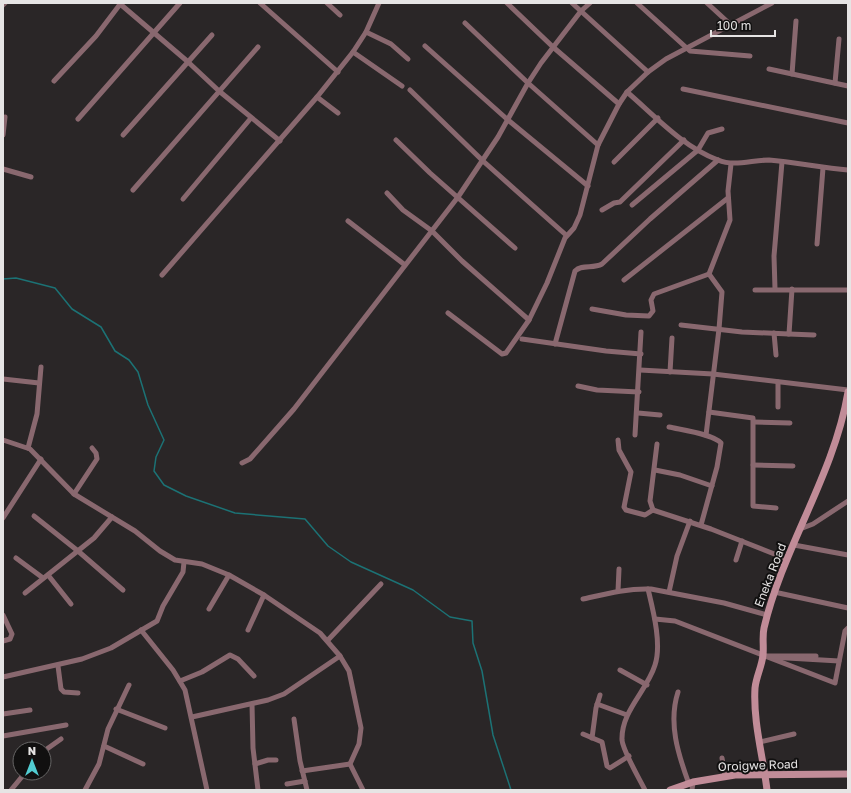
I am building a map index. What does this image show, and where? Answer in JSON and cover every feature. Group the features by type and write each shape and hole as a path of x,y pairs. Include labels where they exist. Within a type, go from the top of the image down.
{"main road":[{"name":"Eneka Road","path":"767,790 766,774 756,711 755,688 763,656 763,631 774,592 840,428 848,391"},
{"name":"Oroigwe Road","path":"670,790 725,776 766,774 848,774"}],"street":[{"path":"78,120 180,3"},
{"path":"260,3 338,72"},
{"path":"327,3 340,15"},
{"path":"162,275 280,141 338,72 366,32 379,3"},
{"path":"507,3 553,48 619,104"},
{"path":"572,3 648,72"},
{"path":"242,463 250,459 294,408 458,198 508,120 528,83 581,11 590,3"},
{"path":"637,3 685,48 693,52 750,56"},
{"path":"707,3 731,25"},
{"path":"54,81 96,36 120,4 187,61 218,91 280,141"},
{"path":"448,313 502,354 506,353 529,320 547,283 566,235 574,228 580,214 598,145 619,104 627,92 648,72 685,48 769,4"},
{"path":"792,74 796,20"},
{"path":"465,23 528,83 598,145"},
{"path":"366,32 391,44 408,59"},
{"path":"123,135 187,61 212,35"},
{"path":"835,83 839,39"},
{"path":"425,46 508,120 588,186"},
{"path":"133,190 258,47"},
{"path":"353,52 402,86"},
{"path":"769,69 848,86"},
{"path":"682,89 848,123"},
{"path":"410,90 483,161 566,235"},
{"path":"627,92 684,140 698,150 718,160 731,164 756,160 848,170"},
{"path":"317,97 338,113"},
{"path":"3,135 5,117"},
{"path":"183,199 251,118"},
{"path":"614,162 658,118"},
{"path":"632,205 698,150 708,133 722,129"},
{"path":"396,140 458,198 515,248"},
{"path":"602,210 620,202 684,140"},
{"path":"555,344 575,271 578,268 596,267 602,264 650,219 718,160"},
{"path":"776,289 774,256 782,162"},
{"path":"592,309 626,315 649,316 653,311 651,300 654,294 708,274 728,229 730,220 728,198 731,164"},
{"path":"817,244 822,168"},
{"path":"3,169 31,177"},
{"path":"387,193 403,210 432,231 462,261 529,320"},
{"path":"624,280 728,198"},
{"path":"348,220 405,265"},
{"path":"706,436 722,292 708,274"},
{"path":"789,334 792,289"},
{"path":"755,290 848,290"},
{"path":"681,325 814,335"},
{"path":"636,436 641,332"},
{"path":"774,333 776,355"},
{"path":"670,372 672,338"},
{"path":"522,339 606,351 641,354"},
{"path":"28,448 36,420 41,367"},
{"path":"640,370 713,374 848,391"},
{"path":"3,379 39,384"},
{"path":"778,382 778,407"},
{"path":"578,386 597,390 639,392"},
{"path":"709,412 751,417 754,422 753,506 776,508"},
{"path":"638,413 660,415"},
{"path":"754,422 790,422"},
{"path":"669,427 706,436 718,440 721,443 712,486 701,525"},
{"path":"3,440 28,448 41,459 74,494 135,531 160,551 184,562 202,564 229,575 264,595 328,640 349,671 361,728 359,744 350,764"},
{"path":"618,440 619,450 631,472 624,507 626,510 645,515 653,510"},
{"path":"658,444 650,505 653,510 701,525 787,559"},
{"path":"74,494 97,459 96,453 92,448"},
{"path":"3,518 41,459"},
{"path":"753,465 793,466"},
{"path":"655,470 680,475 712,486"},
{"path":"800,529 813,524 848,501"},
{"path":"34,516 78,551 123,590"},
{"path":"25,593 94,538 112,517"},
{"path":"669,592 677,556 690,521"},
{"path":"736,560 742,541"},
{"path":"794,545 848,555"},
{"path":"16,558 46,576 71,604"},
{"path":"3,676 58,666 82,659 111,648 157,621 163,606 182,572 184,562"},
{"path":"618,591 619,569"},
{"path":"209,609 229,575"},
{"path":"328,640 381,584"},
{"path":"644,790 622,741 622,732 627,715 647,685 656,663 655,619 648,589"},
{"path":"583,599 618,591 648,589 724,602 767,615"},
{"path":"774,592 848,608"},
{"path":"248,630 264,595"},
{"path":"3,615 12,634 10,639 3,641"},
{"path":"655,619 674,621 835,683 845,631 848,628"},
{"path":"141,630 180,681 185,690 207,790"},
{"path":"180,681 202,672 230,654 238,659 254,676"},
{"path":"796,655 816,656 808,656 763,656 796,655"},
{"path":"192,717 268,700 284,694 340,656"},
{"path":"763,656 839,661"},
{"path":"58,666 61,689 64,692 78,693"},
{"path":"620,670 647,685"},
{"path":"85,790 95,776 108,729 116,709 129,685"},
{"path":"678,692 674,709 675,739 677,751 691,785"},
{"path":"592,738 597,704 600,696"},
{"path":"252,704 258,790"},
{"path":"597,704 627,715"},
{"path":"116,709 165,728"},
{"path":"3,714 30,710"},
{"path":"294,719 302,771 307,790"},
{"path":"3,736 66,725"},
{"path":"583,734 602,742 607,766 610,768 629,756"},
{"path":"760,742 794,734"},
{"path":"52,745 61,739"},
{"path":"104,746 143,764"},
{"path":"722,758 725,776"},
{"path":"255,764 268,760 276,760"},
{"path":"302,771 350,764"},
{"path":"350,764 363,790"},
{"path":"11,790 18,781"},
{"path":"287,784 305,781"}],"waterway":[{"path":"3,279 16,278 55,288 72,309 101,327 115,351 129,360 138,372 148,405 164,440 156,457 154,471 164,485 186,496 235,513 305,519 328,546 351,562 413,590 450,617 472,621 473,643 482,671 493,735 511,790"}]}
